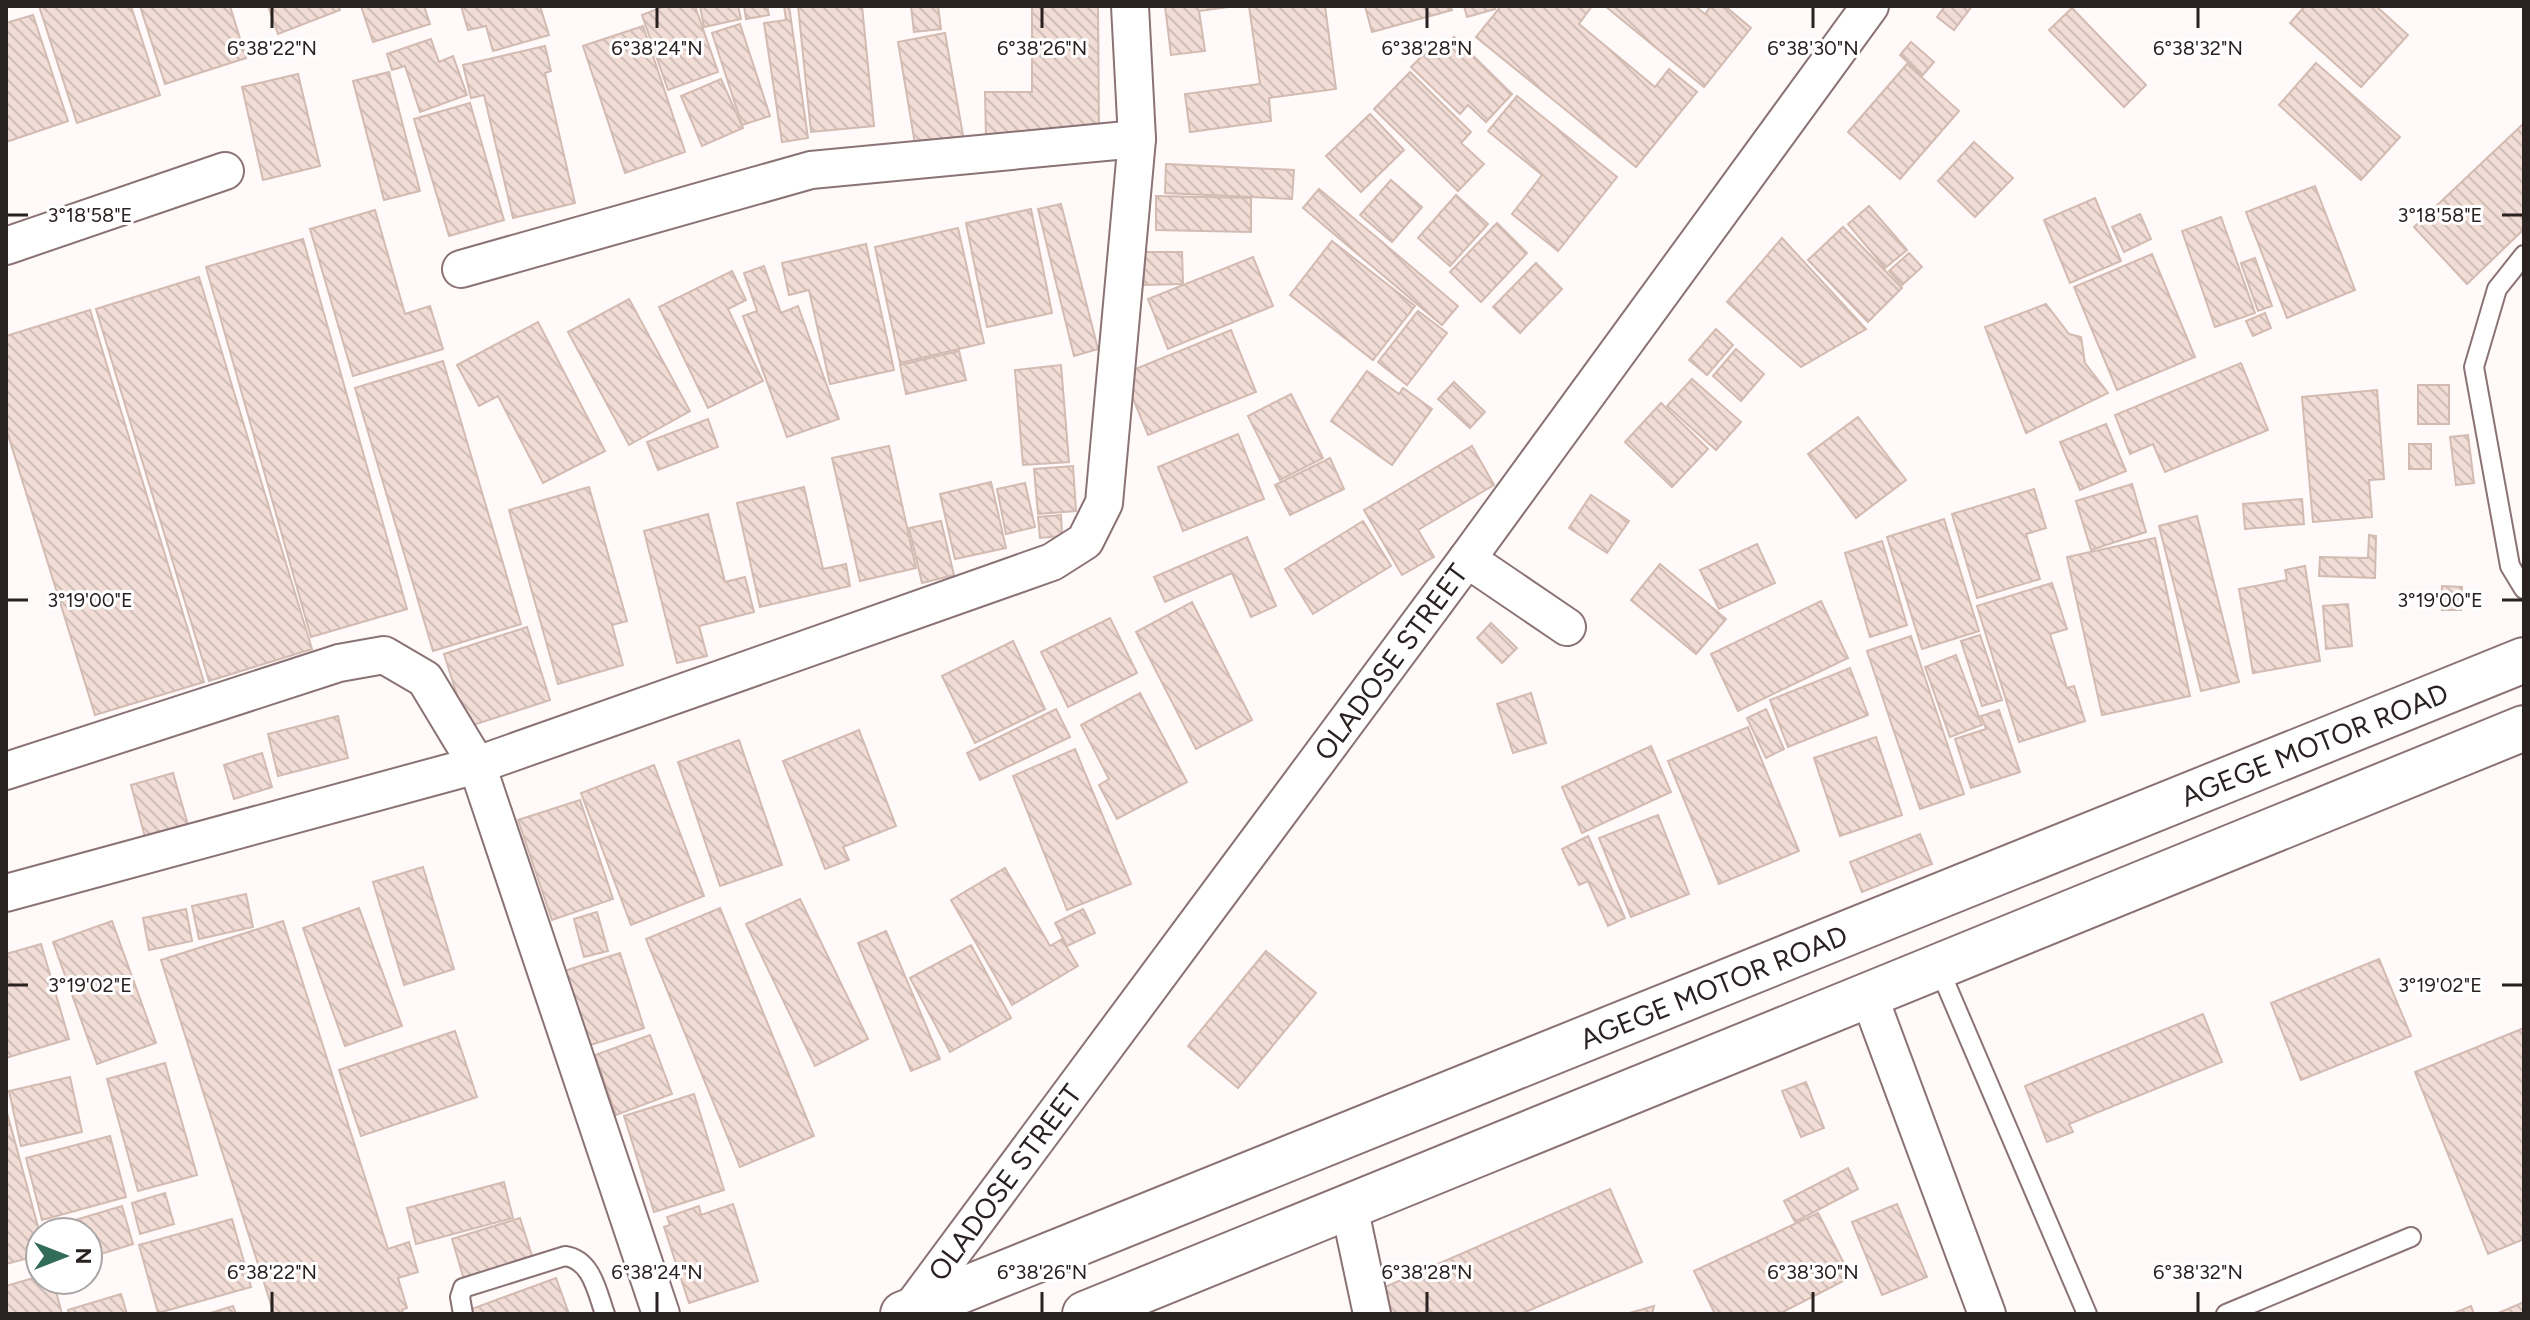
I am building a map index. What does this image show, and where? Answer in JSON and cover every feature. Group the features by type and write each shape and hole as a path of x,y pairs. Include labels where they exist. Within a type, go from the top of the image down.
{"main road":[{"name":"AGEGE MOTOR ROAD","path":"906,1313 2524,660"},
{"path":"1085,1314 2524,728"}],"street":[{"path":"6,893 477,765 1052,562 1085,541 1104,503 1137,139 1130,6"},
{"name":"OLADOSE STREET","path":"906,1313 1467,559 1870,6"},
{"path":"461,269 811,170 1137,139"},
{"path":"6,246 225,171"},
{"path":"1467,559 1567,627"},
{"path":"6,771 339,663 384,655 425,679 477,765 661,1314"},
{"path":"1869,996 1987,1314"},
{"path":"1349,1206 1372,1314"}],"lane":[{"path":"2524,255 2497,289 2474,367 2510,566 2524,589"},
{"path":"1938,966 2087,1314"},
{"path":"2226,1314 2411,1237"},
{"path":"463,1314 460,1297 463,1288 565,1256 574,1257 588,1269 605,1314"}],"building":[{"path":"39,6 131,6 160,95 77,123"},
{"path":"140,6 230,6 246,58 165,84"},
{"path":"268,6 338,6 340,10 278,34"},
{"path":"361,6 424,6 430,24 373,42"},
{"path":"461,6 540,6 549,35 493,51 486,26 468,30"},
{"path":"665,6 695,6 718,72 668,90 642,15"},
{"path":"700,6 738,6 741,19 704,27"},
{"path":"744,6 767,6 769,15 746,19"},
{"path":"784,6 789,6 808,138 782,142 764,23 786,20"},
{"path":"798,6 862,6 874,126 811,132"},
{"path":"911,6 938,6 941,29 914,32"},
{"path":"1032,6 1098,6 1099,139 986,139 985,92 1032,92"},
{"path":"1165,6 1236,6 1199,11 1205,51 1171,55"},
{"path":"1249,6 1325,6 1336,89 1269,98 1271,121 1190,132 1185,94 1260,84"},
{"path":"1365,6 1450,6 1452,10 1372,32"},
{"path":"1464,6 1494,6 1495,9 1467,17"},
{"path":"1501,6 1592,6 1579,24 1655,87 1669,69 1697,92 1636,167 1476,37"},
{"path":"1605,6 1695,6 1705,14 1711,6 1725,6 1751,28 1704,87"},
{"path":"1945,6 1972,6 1954,30 1937,17"},
{"path":"2305,6 2376,6 2408,35 2361,87 2290,23"},
{"path":"2072,8 2146,85 2124,107 2049,30"},
{"path":"33,15 68,121 6,142 6,23"},
{"path":"740,24 770,116 742,125 712,33"},
{"path":"643,26 685,152 625,173 583,46"},
{"path":"945,33 964,141 916,150 898,42"},
{"path":"1454,37 1512,94 1486,122 1468,105 1460,114 1411,67 1432,46 1439,53"},
{"path":"431,39 439,62 453,56 467,95 420,112 405,66 392,70 387,54"},
{"path":"1911,42 1934,62 1922,76 1900,55"},
{"path":"545,46 551,71 545,73 575,203 513,218 484,95 471,98 463,65"},
{"path":"2316,63 2400,137 2361,180 2279,105"},
{"path":"1907,64 1959,111 1900,179 1848,132"},
{"path":"389,72 420,191 384,200 353,81"},
{"path":"1410,72 1471,132 1461,143 1484,164 1458,191 1374,109"},
{"path":"298,74 320,166 263,180 242,87"},
{"path":"721,79 743,128 702,146 681,96"},
{"path":"1517,96 1617,177 1558,251 1512,214 1542,175 1488,131"},
{"path":"470,103 504,220 449,236 414,119"},
{"path":"1370,114 1404,150 1361,192 1326,156"},
{"path":"2524,123 2524,229 2467,284 2414,227"},
{"path":"1974,142 2013,178 1975,217 1938,181"},
{"path":"1166,164 1294,170 1292,199 1165,193"},
{"path":"1391,180 1422,207 1392,242 1360,215"},
{"path":"2315,186 2355,290 2287,318 2246,212"},
{"path":"1319,189 1458,306 1442,325 1303,208"},
{"path":"1456,195 1488,224 1450,266 1418,238"},
{"path":"1156,196 1251,198 1251,232 1156,230"},
{"path":"2095,198 2121,261 2070,283 2044,220"},
{"path":"1061,204 1098,349 1074,356 1038,209"},
{"path":"1869,206 1907,250 1885,268 1848,224"},
{"path":"1031,209 1052,313 987,327 966,223"},
{"path":"375,210 405,314 430,306 443,349 353,376 310,229"},
{"path":"2140,214 2151,239 2124,252 2112,227"},
{"path":"2221,217 2255,313 2215,327 2182,231"},
{"path":"1497,223 1527,253 1481,302 1450,272"},
{"path":"1843,227 1902,288 1868,322 1808,260"},
{"path":"958,228 984,343 900,363 875,247"},
{"path":"1782,238 1866,329 1801,367 1727,302"},
{"path":"303,239 407,609 311,637 206,267"},
{"path":"1332,241 1415,306 1373,360 1290,295"},
{"path":"866,244 894,370 830,384 809,290 789,295 782,263"},
{"path":"1144,252 1182,252 1183,284 1144,285"},
{"path":"1909,253 1922,267 1902,285 1889,271"},
{"path":"2152,254 2195,357 2117,390 2074,287"},
{"path":"1253,257 1273,306 1168,349 1148,299"},
{"path":"2255,258 2272,306 2258,311 2241,263"},
{"path":"1536,263 1562,289 1520,333 1493,307"},
{"path":"764,266 781,313 798,306 839,419 787,437 743,316 757,311 744,273"},
{"path":"732,271 746,300 728,309 763,381 708,408 659,307"},
{"path":"199,277 312,649 209,681 96,309"},
{"path":"629,299 690,411 629,445 568,332"},
{"path":"2046,304 2069,334 2081,337 2085,363 2108,393 2026,433 1985,327"},
{"path":"90,310 204,682 95,715 6,428 6,336"},
{"path":"1418,311 1447,333 1407,385 1378,362"},
{"path":"2265,313 2271,328 2253,336 2246,321"},
{"path":"538,322 605,451 543,483 498,396 479,406 457,365"},
{"path":"1716,329 1733,345 1707,375 1689,360"},
{"path":"1231,330 1256,392 1148,435 1123,374"},
{"path":"1736,349 1764,374 1741,401 1713,376"},
{"path":"959,351 966,380 906,394 900,365"},
{"path":"443,361 521,624 433,651 355,388"},
{"path":"2241,363 2268,430 2165,472 2153,444 2130,454 2115,415"},
{"path":"1061,365 1069,462 1023,465 1015,370"},
{"path":"1367,371 1399,394 1403,388 1432,409 1392,465 1331,421"},
{"path":"1692,379 1741,422 1716,450 1667,406"},
{"path":"1454,382 1485,412 1470,428 1438,399"},
{"path":"2418,385 2449,385 2449,424 2418,424"},
{"path":"2377,390 2384,479 2369,480 2372,517 2313,522 2302,397"},
{"path":"1291,394 1323,458 1280,480 1248,416"},
{"path":"1661,403 1708,449 1672,487 1625,442"},
{"path":"1858,417 1906,480 1856,518 1808,454"},
{"path":"708,419 718,447 658,470 647,442"},
{"path":"2106,424 2126,471 2080,490 2060,442"},
{"path":"1238,434 1264,499 1183,531 1158,467"},
{"path":"2468,435 2474,483 2456,485 2450,437"},
{"path":"2409,444 2431,444 2431,469 2409,469"},
{"path":"889,446 916,568 860,581 832,458"},
{"path":"1472,446 1494,485 1418,530 1434,557 1402,575 1364,510"},
{"path":"1330,458 1344,489 1290,515 1275,485"},
{"path":"1073,466 1076,511 1038,514 1034,469"},
{"path":"991,482 1006,548 955,559 940,494"},
{"path":"1025,483 1035,527 1006,534 997,489"},
{"path":"2132,484 2146,532 2091,550 2076,501"},
{"path":"589,487 627,621 612,625 623,665 558,684 509,510"},
{"path":"804,487 823,569 846,564 850,586 760,607 737,503"},
{"path":"2034,489 2046,528 2026,534 2040,579 1977,598 1952,514"},
{"path":"1591,495 1629,521 1607,553 1569,528"},
{"path":"2302,499 2304,524 2245,529 2243,504"},
{"path":"708,514 725,582 745,577 754,612 699,626 707,656 677,663 644,531"},
{"path":"1061,515 1062,536 1040,538 1038,517"},
{"path":"2197,516 2239,682 2201,691 2159,526"},
{"path":"1944,519 1979,631 1922,649 1887,537"},
{"path":"941,521 954,575 922,583 909,528"},
{"path":"1363,521 1391,566 1313,614 1285,569"},
{"path":"2369,535 2376,536 2375,578 2319,576 2320,557 2368,558"},
{"path":"1247,537 1276,606 1251,617 1232,573 1165,602 1154,577"},
{"path":"2155,538 2190,696 2102,715 2067,557"},
{"path":"1882,541 1907,625 1870,637 1845,553"},
{"path":"1757,544 1775,583 1719,609 1700,570"},
{"path":"1660,564 1726,619 1696,654 1631,600"},
{"path":"2305,566 2320,661 2253,673 2239,589 2287,580 2285,570"},
{"path":"2052,583 2067,629 2050,634 2067,688 2074,686 2085,721 2019,742 1977,606"},
{"path":"2442,586 2462,587 2461,610 2442,610"},
{"path":"1821,601 1848,658 1738,711 1711,654"},
{"path":"1192,602 1252,720 1196,749 1136,632"},
{"path":"2348,604 2352,646 2326,649 2323,606"},
{"path":"1110,618 1137,673 1068,707 1041,652"},
{"path":"1491,623 1517,648 1502,663 1477,638"},
{"path":"527,627 550,700 467,727 444,654"},
{"path":"1980,635 2002,700 1982,706 1961,641"},
{"path":"1911,636 1964,794 1920,809 1867,651"},
{"path":"1013,641 1045,709 975,743 942,676"},
{"path":"1956,655 1982,725 1950,737 1925,667"},
{"path":"1850,668 1868,715 1788,747 1770,700"},
{"path":"1140,693 1187,782 1117,819 1099,785 1109,779 1081,725"},
{"path":"1531,693 1546,743 1513,753 1497,704"},
{"path":"1056,709 1070,737 980,780 967,753"},
{"path":"1766,709 1784,749 1766,758 1747,718"},
{"path":"1999,710 2020,772 1971,788 1955,739 1986,729 1981,716"},
{"path":"338,716 348,758 278,776 268,734"},
{"path":"1748,727 1799,851 1719,884 1668,761"},
{"path":"859,730 896,826 843,847 849,860 825,869 783,761"},
{"path":"1876,737 1902,815 1840,836 1814,758"},
{"path":"739,740 782,865 720,886 678,762"},
{"path":"1651,746 1671,792 1582,833 1562,787"},
{"path":"1075,749 1131,884 1067,910 1013,776"},
{"path":"262,753 272,787 234,799 224,765"},
{"path":"654,765 704,896 631,925 581,793"},
{"path":"173,773 188,825 145,837 131,785"},
{"path":"580,800 613,899 552,920 518,820"},
{"path":"1658,815 1689,894 1631,917 1599,838"},
{"path":"1920,834 1932,864 1862,892 1850,862"},
{"path":"1588,836 1625,918 1608,926 1588,881 1579,885 1562,849"},
{"path":"423,867 454,969 404,985 373,882"},
{"path":"1005,868 1050,946 1062,939 1078,966 1012,1005 951,900"},
{"path":"246,894 253,927 199,939 192,906"},
{"path":"800,899 868,1039 815,1066 746,924"},
{"path":"359,908 402,1026 345,1046 303,928"},
{"path":"720,908 814,1136 740,1167 646,939"},
{"path":"186,909 192,941 149,950 143,918"},
{"path":"1083,909 1095,933 1067,946 1055,923"},
{"path":"597,912 608,951 584,957 574,919"},
{"path":"112,921 156,1043 97,1064 53,942"},
{"path":"283,921 388,1249 409,1242 418,1272 398,1278 407,1308 402,1310 403,1314 274,1314 161,960"},
{"path":"886,931 940,1059 911,1071 858,943"},
{"path":"41,944 69,1039 6,1058 6,954"},
{"path":"971,945 1011,1018 950,1052 910,978"},
{"path":"1266,951 1316,993 1238,1088 1188,1046"},
{"path":"620,953 644,1028 581,1048 558,973"},
{"path":"2379,959 2411,1036 2301,1080 2271,1003"},
{"path":"2203,1014 2222,1062 2069,1124 2073,1132 2047,1142 2025,1086"},
{"path":"2524,1028 2524,1239 2488,1254 2415,1072"},
{"path":"455,1031 477,1097 361,1136 339,1070"},
{"path":"650,1035 672,1094 616,1115 595,1055"},
{"path":"165,1063 197,1175 138,1191 107,1079"},
{"path":"70,1077 82,1132 21,1146 9,1091"},
{"path":"1806,1082 1824,1128 1801,1137 1782,1091"},
{"path":"694,1094 724,1190 654,1212 624,1116"},
{"path":"6,1109 35,1216 24,1216 24,1259 6,1264"},
{"path":"110,1136 126,1197 57,1216 41,1216 26,1158"},
{"path":"1848,1168 1858,1189 1795,1222 1784,1201"},
{"path":"504,1182 513,1218 416,1244 407,1208"},
{"path":"1610,1189 1642,1262 1521,1314 1388,1314 1378,1290"},
{"path":"165,1193 174,1224 140,1234 132,1203"},
{"path":"733,1204 758,1281 689,1303 664,1227 670,1225 667,1217 699,1206 701,1215"},
{"path":"1897,1204 1927,1277 1882,1295 1852,1222"},
{"path":"122,1206 133,1244 104,1253 104,1216 89,1216"},
{"path":"1818,1213 1851,1277 1779,1314 1715,1314 1694,1271"},
{"path":"520,1218 534,1262 465,1283 452,1239"},
{"path":"232,1219 251,1287 158,1313 139,1245"},
{"path":"556,1278 569,1314 467,1314 466,1311"},
{"path":"24,1281 24,1296 57,1296 62,1314 6,1314 6,1286"},
{"path":"121,1294 127,1314 69,1314 68,1310"},
{"path":"2524,1302 2524,1314 2496,1314"},
{"path":"233,1306 236,1314 207,1314"},
{"path":"1654,1306 1652,1314 1626,1314"},
{"path":"2471,1306 2474,1314 2452,1314"}]}
